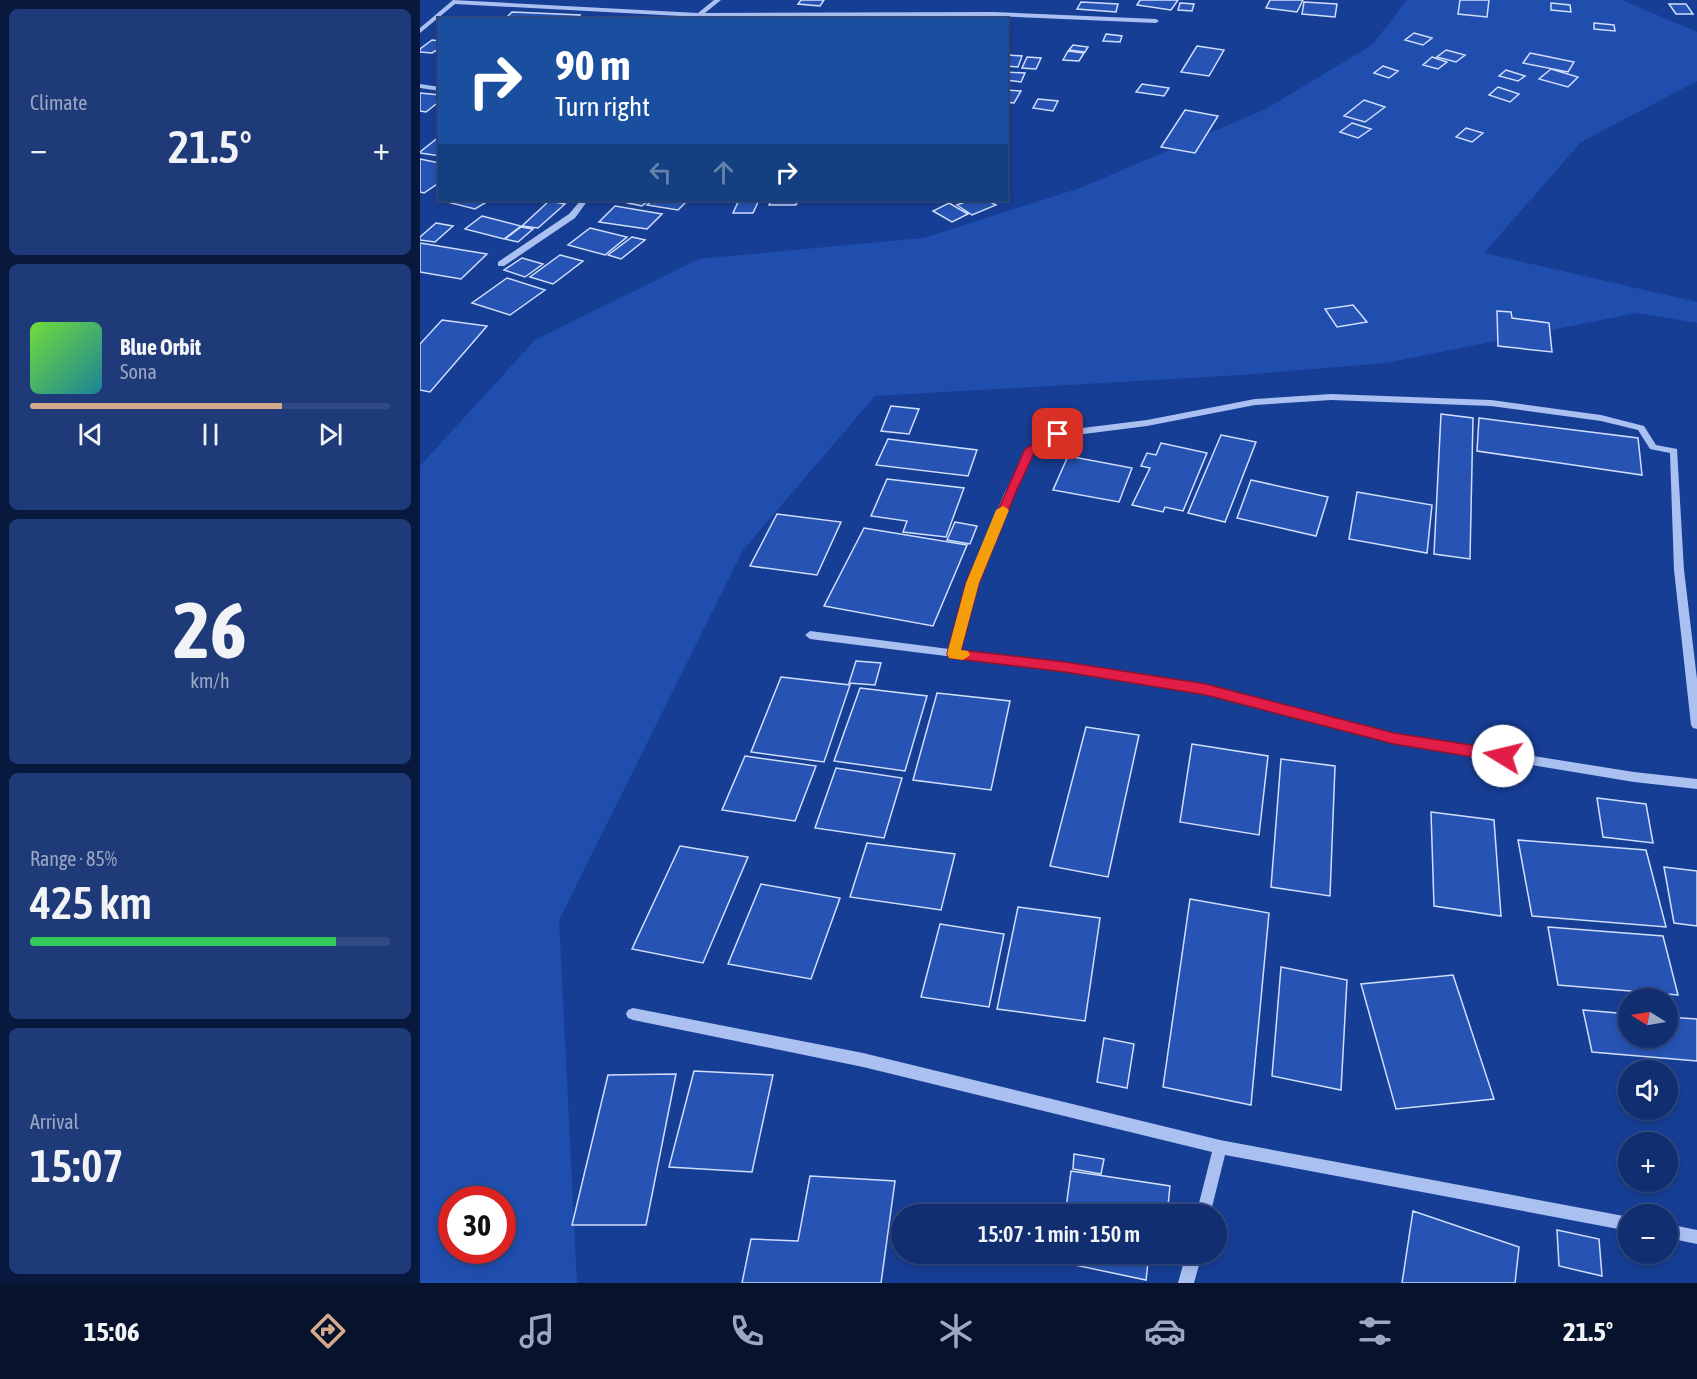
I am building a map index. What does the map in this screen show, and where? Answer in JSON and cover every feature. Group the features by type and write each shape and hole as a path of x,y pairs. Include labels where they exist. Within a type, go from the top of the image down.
{"street":[{"path":"699,15 718,0"},
{"path":"420,31 455,1 699,15 994,15 1156,21"},
{"path":"420,86 438,89"},
{"path":"501,264 572,216 583,201"},
{"path":"953,654 972,583 1009,494 1031,449 1058,434 1147,423 1256,402 1331,397 1491,402 1601,418 1641,428 1653,447 1674,451 1679,570 1697,725"},
{"path":"810,635 1065,667 1206,690 1394,738 1634,777 1697,784"},
{"path":"633,1014 864,1060 1221,1147 1618,1222"},
{"path":"1206,1204 1221,1147"},
{"path":"1678,1233 1697,1237"},
{"path":"1186,1283 1191,1264"}],"shaded area":[{"path":"1407,0 1622,0 1697,32 1697,81 1581,142 1484,253 1697,302 1697,323 1637,313 1386,363 1241,375 875,396 743,550 559,920 577,1283 420,1283 420,466 535,340 699,259 924,238 1080,188 1266,109 1372,45"}],"building":[{"path":"801,0 824,0 820,6 798,4"},
{"path":"1140,0 1178,0 1171,10 1137,5"},
{"path":"1270,0 1303,0 1297,12 1266,8"},
{"path":"1460,0 1489,0 1487,17 1458,14"},
{"path":"1081,2 1118,4 1116,12 1077,9"},
{"path":"1304,2 1337,4 1335,17 1302,14"},
{"path":"1180,3 1194,4 1192,11 1178,10"},
{"path":"1551,3 1570,5 1571,12 1551,10"},
{"path":"1669,4 1686,4 1693,14 1676,14"},
{"path":"512,12 580,15 578,18 507,17"},
{"path":"1594,23 1614,25 1615,31 1594,29"},
{"path":"1414,33 1432,38 1423,45 1405,40"},
{"path":"1106,34 1122,36 1120,42 1103,41"},
{"path":"432,40 438,41 438,49 432,53 420,52 420,49"},
{"path":"1073,45 1088,47 1085,52 1069,50"},
{"path":"1197,46 1224,50 1209,76 1181,72"},
{"path":"1446,50 1465,55 1456,62 1437,57"},
{"path":"1068,51 1084,53 1079,61 1063,60"},
{"path":"1530,53 1574,62 1568,72 1523,63"},
{"path":"1008,55 1022,56 1018,67 1008,66"},
{"path":"1027,57 1041,58 1036,69 1022,68"},
{"path":"1432,57 1447,62 1438,69 1423,65"},
{"path":"1383,66 1398,71 1389,78 1374,73"},
{"path":"1551,69 1578,77 1568,87 1539,79"},
{"path":"1506,70 1525,76 1518,81 1499,76"},
{"path":"1008,72 1025,73 1021,82 1008,80"},
{"path":"1142,84 1169,88 1164,96 1136,92"},
{"path":"1498,87 1519,94 1510,102 1489,95"},
{"path":"1008,90 1021,91 1014,103 1008,102"},
{"path":"420,93 438,95 438,103 426,112 420,111"},
{"path":"1038,99 1058,101 1053,111 1033,108"},
{"path":"1364,100 1385,107 1365,122 1344,116"},
{"path":"1185,110 1218,116 1195,153 1161,147"},
{"path":"1352,123 1371,129 1358,138 1340,132"},
{"path":"1466,128 1483,133 1472,142 1456,137"},
{"path":"438,138 438,156 420,152"},
{"path":"420,159 438,163 438,183 424,193 420,192"},
{"path":"443,201 488,201 475,209"},
{"path":"549,201 565,204 538,228 522,226"},
{"path":"631,201 648,201 642,206 628,203"},
{"path":"651,201 687,201 678,210 647,205"},
{"path":"739,201 759,201 753,213 733,213"},
{"path":"771,201 798,201 796,205 769,205"},
{"path":"967,201 989,201 996,205 972,215 957,205"},
{"path":"949,203 968,214 952,222 933,211"},
{"path":"615,206 662,214 647,229 599,222"},
{"path":"482,216 521,226 504,239 465,229"},
{"path":"436,223 453,226 435,242 420,240 420,237"},
{"path":"521,227 533,229 518,242 505,239"},
{"path":"590,228 627,237 605,255 568,245"},
{"path":"632,237 645,240 621,259 608,255"},
{"path":"420,243 487,254 461,279 420,272"},
{"path":"560,255 583,261 553,284 530,277"},
{"path":"522,258 543,264 525,277 504,270"},
{"path":"507,278 545,290 510,315 472,303"},
{"path":"1353,305 1367,322 1337,327 1325,309"},
{"path":"1497,311 1511,312 1512,318 1549,323 1552,352 1498,346"},
{"path":"442,320 487,326 430,392 420,390 420,344"},
{"path":"891,406 919,409 909,434 881,431"},
{"path":"1441,414 1473,418 1470,559 1434,554"},
{"path":"1479,418 1638,438 1642,475 1477,451"},
{"path":"1221,435 1256,442 1225,522 1188,513"},
{"path":"888,439 977,450 968,476 876,465"},
{"path":"1161,443 1207,453 1183,511 1165,507 1163,512 1132,505 1150,468 1141,466 1147,453 1156,455"},
{"path":"1068,456 1132,468 1119,502 1053,490"},
{"path":"887,479 964,488 946,537 903,532 907,521 871,516"},
{"path":"1251,480 1328,497 1316,536 1237,518"},
{"path":"1357,492 1432,505 1427,553 1349,539"},
{"path":"777,514 841,522 817,575 750,566"},
{"path":"955,522 977,526 970,544 947,540"},
{"path":"864,528 967,545 933,626 824,606"},
{"path":"856,661 881,663 875,685 849,683"},
{"path":"781,677 850,685 824,762 751,752"},
{"path":"860,688 927,696 905,771 834,761"},
{"path":"937,693 1010,701 991,790 913,780"},
{"path":"1086,727 1139,735 1108,877 1050,866"},
{"path":"1192,744 1268,756 1259,835 1180,822"},
{"path":"745,756 816,766 795,821 722,810"},
{"path":"1281,759 1335,766 1330,896 1271,887"},
{"path":"836,768 902,778 884,838 815,828"},
{"path":"1597,798 1646,804 1653,843 1603,837"},
{"path":"1431,812 1494,820 1501,916 1434,906"},
{"path":"1518,840 1646,850 1666,927 1532,916"},
{"path":"867,843 955,854 941,910 850,897"},
{"path":"680,846 748,857 703,963 632,949"},
{"path":"1664,867 1697,871 1697,926 1674,923"},
{"path":"761,884 840,898 811,979 728,964"},
{"path":"1190,899 1269,913 1251,1105 1163,1087"},
{"path":"1018,907 1100,918 1085,1021 997,1009"},
{"path":"940,924 1004,934 989,1007 921,997"},
{"path":"1548,927 1663,936 1676,988 1618,988 1618,990 1558,985"},
{"path":"1281,967 1347,980 1341,1090 1272,1076"},
{"path":"1453,975 1494,1099 1396,1109 1361,984"},
{"path":"1583,1010 1618,1013 1618,1048 1678,1048 1678,1018 1697,1019 1697,1061 1592,1052"},
{"path":"1104,1038 1134,1044 1127,1088 1097,1082"},
{"path":"694,1071 773,1075 752,1172 669,1167"},
{"path":"676,1074 646,1225 572,1225 608,1075"},
{"path":"1074,1154 1104,1159 1101,1174 1073,1169"},
{"path":"1071,1171 1170,1186 1168,1204 1066,1204"},
{"path":"810,1176 895,1181 881,1283 742,1283 751,1239 798,1241"},
{"path":"1413,1211 1519,1247 1515,1283 1402,1283"},
{"path":"1557,1230 1599,1239 1602,1276 1559,1266"},
{"path":"1070,1264 1148,1264 1146,1280"}],"slow traffic":[{"path":"963,655 953,654 972,583 1003,510"}],"route":[{"path":"1058,434 1031,449 1009,494 972,583 953,654 1065,667 1206,690 1394,738 1503,756"}]}
